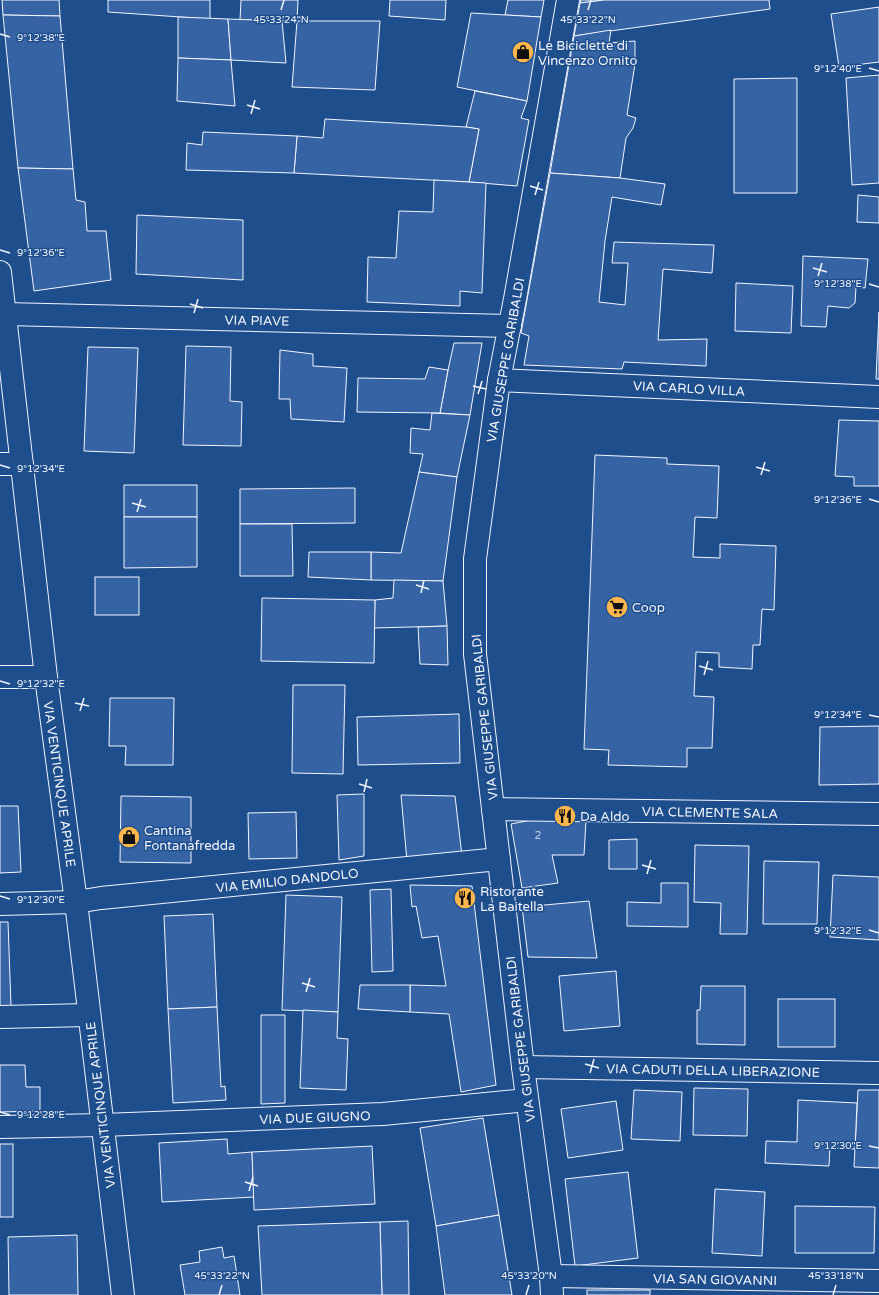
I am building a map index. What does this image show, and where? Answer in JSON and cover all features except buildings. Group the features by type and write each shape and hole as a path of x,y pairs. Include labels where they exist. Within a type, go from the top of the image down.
{"street":[{"name":"VIA GIUSEPPE GARIBALDI","path":"551,1285 523,1067 475,654 475,559 498,380 510,326 568,0"},
{"name":"VIA VENTICINQUE APRILE","path":"0,272 46,677 76,902 123,1295"},
{"name":"VIA PIAVE","path":"5,314 510,326"},
{"name":"VIA CARLO VILLA","path":"498,380 879,397"},
{"path":"0,464 22,464"},
{"path":"0,676 46,677"},
{"name":"VIA CLEMENTE SALA","path":"493,809 879,814"},
{"name":"VIA EMILIO DANDOLO","path":"0,904 76,902 101,898 498,859"},
{"path":"0,1017 90,1015"},
{"name":"VIA CADUTI DELLA LIBERAZIONE","path":"523,1067 879,1073"},
{"name":"VIA DUE GIUGNO","path":"0,1127 102,1125 384,1114 527,1100"},
{"name":"VIA SAN GIOVANNI","path":"551,1285 879,1281"}],"place":[{"name":"Le Biciclette di Vincenzo Ornito","path":"523,52"},
{"name":"Coop","path":"617,607"},
{"name":"Da Aldo","path":"565,816"},
{"name":"Cantina Fontanafredda","path":"129,837"},
{"name":"Ristorante La Baitella","path":"465,898"}]}
